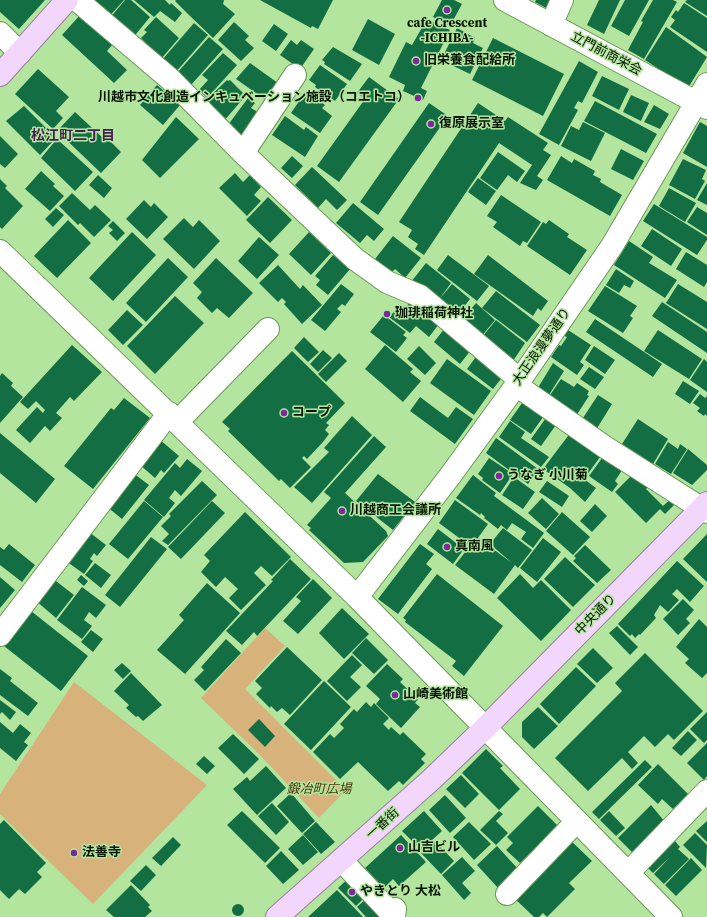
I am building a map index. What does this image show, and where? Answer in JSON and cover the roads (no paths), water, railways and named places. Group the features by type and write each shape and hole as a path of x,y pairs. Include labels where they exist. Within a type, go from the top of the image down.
{"main road":[{"path":"0,75 67,0"},
{"name":"中央通り","path":"485,728 705,507"},
{"name":"一番街","path":"278,917 426,785 485,728"}],"street":[{"path":"77,0 170,79 243,153 355,259 387,282 420,296 518,382 605,447 705,507"},
{"name":"立門前商栄会","path":"505,0 551,25 703,98"},
{"path":"551,25 562,0"},
{"path":"0,33 20,53"},
{"path":"243,153 295,75"},
{"name":"大正浪漫夢通り","path":"357,596 450,476 518,382 612,246 703,98"},
{"path":"0,251 357,596 485,728 629,872 671,917"},
{"path":"0,635 173,418 268,329"},
{"path":"629,872 707,791"},
{"path":"507,894 578,821"},
{"path":"342,861 394,916 395,909"}],"place":[{"name":"cafe Crescent -ICHIBA-","path":"447,10"},
{"name":"旧栄養食配給所","path":"416,61"},
{"name":"川越市文化創造インキュベーション施設（コエトコ）","path":"418,98"},
{"name":"復原展示室","path":"431,124"},
{"name":"珈琲稲荷神社","path":"387,314"},
{"name":"コープ","path":"284,413"},
{"name":"うなぎ 小川菊","path":"499,476"},
{"name":"川越商工会議所","path":"342,511"},
{"name":"真南風","path":"447,547"},
{"name":"山崎美術館","path":"395,695"},
{"name":"山吉ビル","path":"400,848"},
{"name":"法善寺","path":"74,853"},
{"name":"やきとり 大松","path":"352,892"}],"district":[{"name":"松江町二丁目","path":"73,136"}],"park label":[{"name":"鍛冶町広場","path":"319,790"}]}
